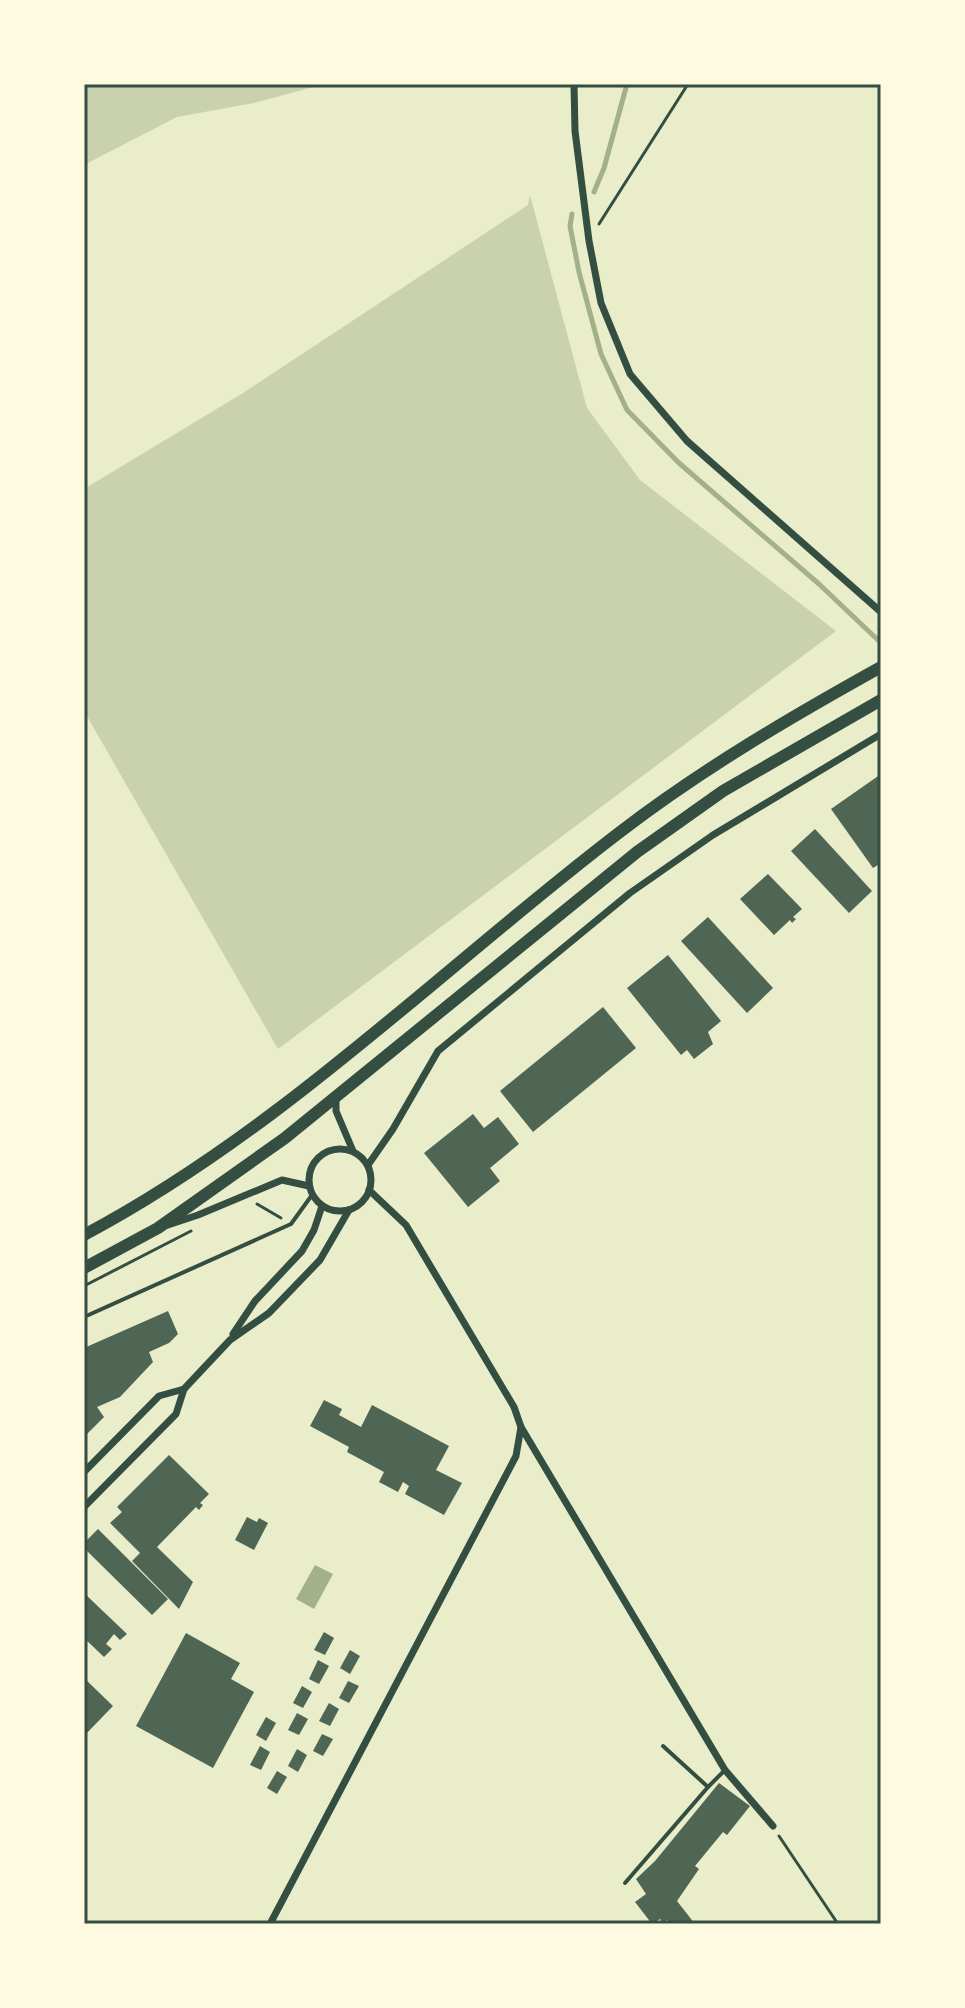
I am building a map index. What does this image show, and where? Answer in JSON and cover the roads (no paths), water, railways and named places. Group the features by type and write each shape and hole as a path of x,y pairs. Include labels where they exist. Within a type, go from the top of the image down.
{"main road":[{"path":"84,1235 145,1202 217,1153 337,1061 621,831 710,768 881,667"},
{"path":"84,1268 158,1228 285,1138 637,852 723,791 881,700"}],"street":[{"path":"574,84 575,131 589,241 601,303 630,374 687,441 881,612"},
{"path":"368,1165 393,1129 438,1051 630,893 713,835 881,734"},
{"path":"230,1340 269,1313 320,1260 349,1210 361,1202 369,1190 371,1177 368,1165 353,1151 336,1111 336,1095"},
{"path":"349,1210 335,1211 322,1206 312,1195 309,1176 318,1157 335,1148 353,1151"},
{"path":"158,1228 282,1180 309,1186"},
{"path":"369,1190 406,1225 514,1407 521,1427 725,1770 773,1826"},
{"path":"84,1507 176,1414 184,1389 230,1340 255,1301 302,1251 314,1230 322,1206"},
{"path":"84,1472 159,1396 184,1389"},
{"path":"270,1924 516,1456 521,1427"}],"lane":[{"path":"84,1317 291,1224 312,1195"},
{"path":"663,1746 708,1787"},
{"path":"625,1883 725,1770"}],"waterway":[{"path":"594,192 604,168 627,84"},
{"path":"572,214 570,226 579,272 601,354 627,410 679,463 819,584 879,641"}]}
